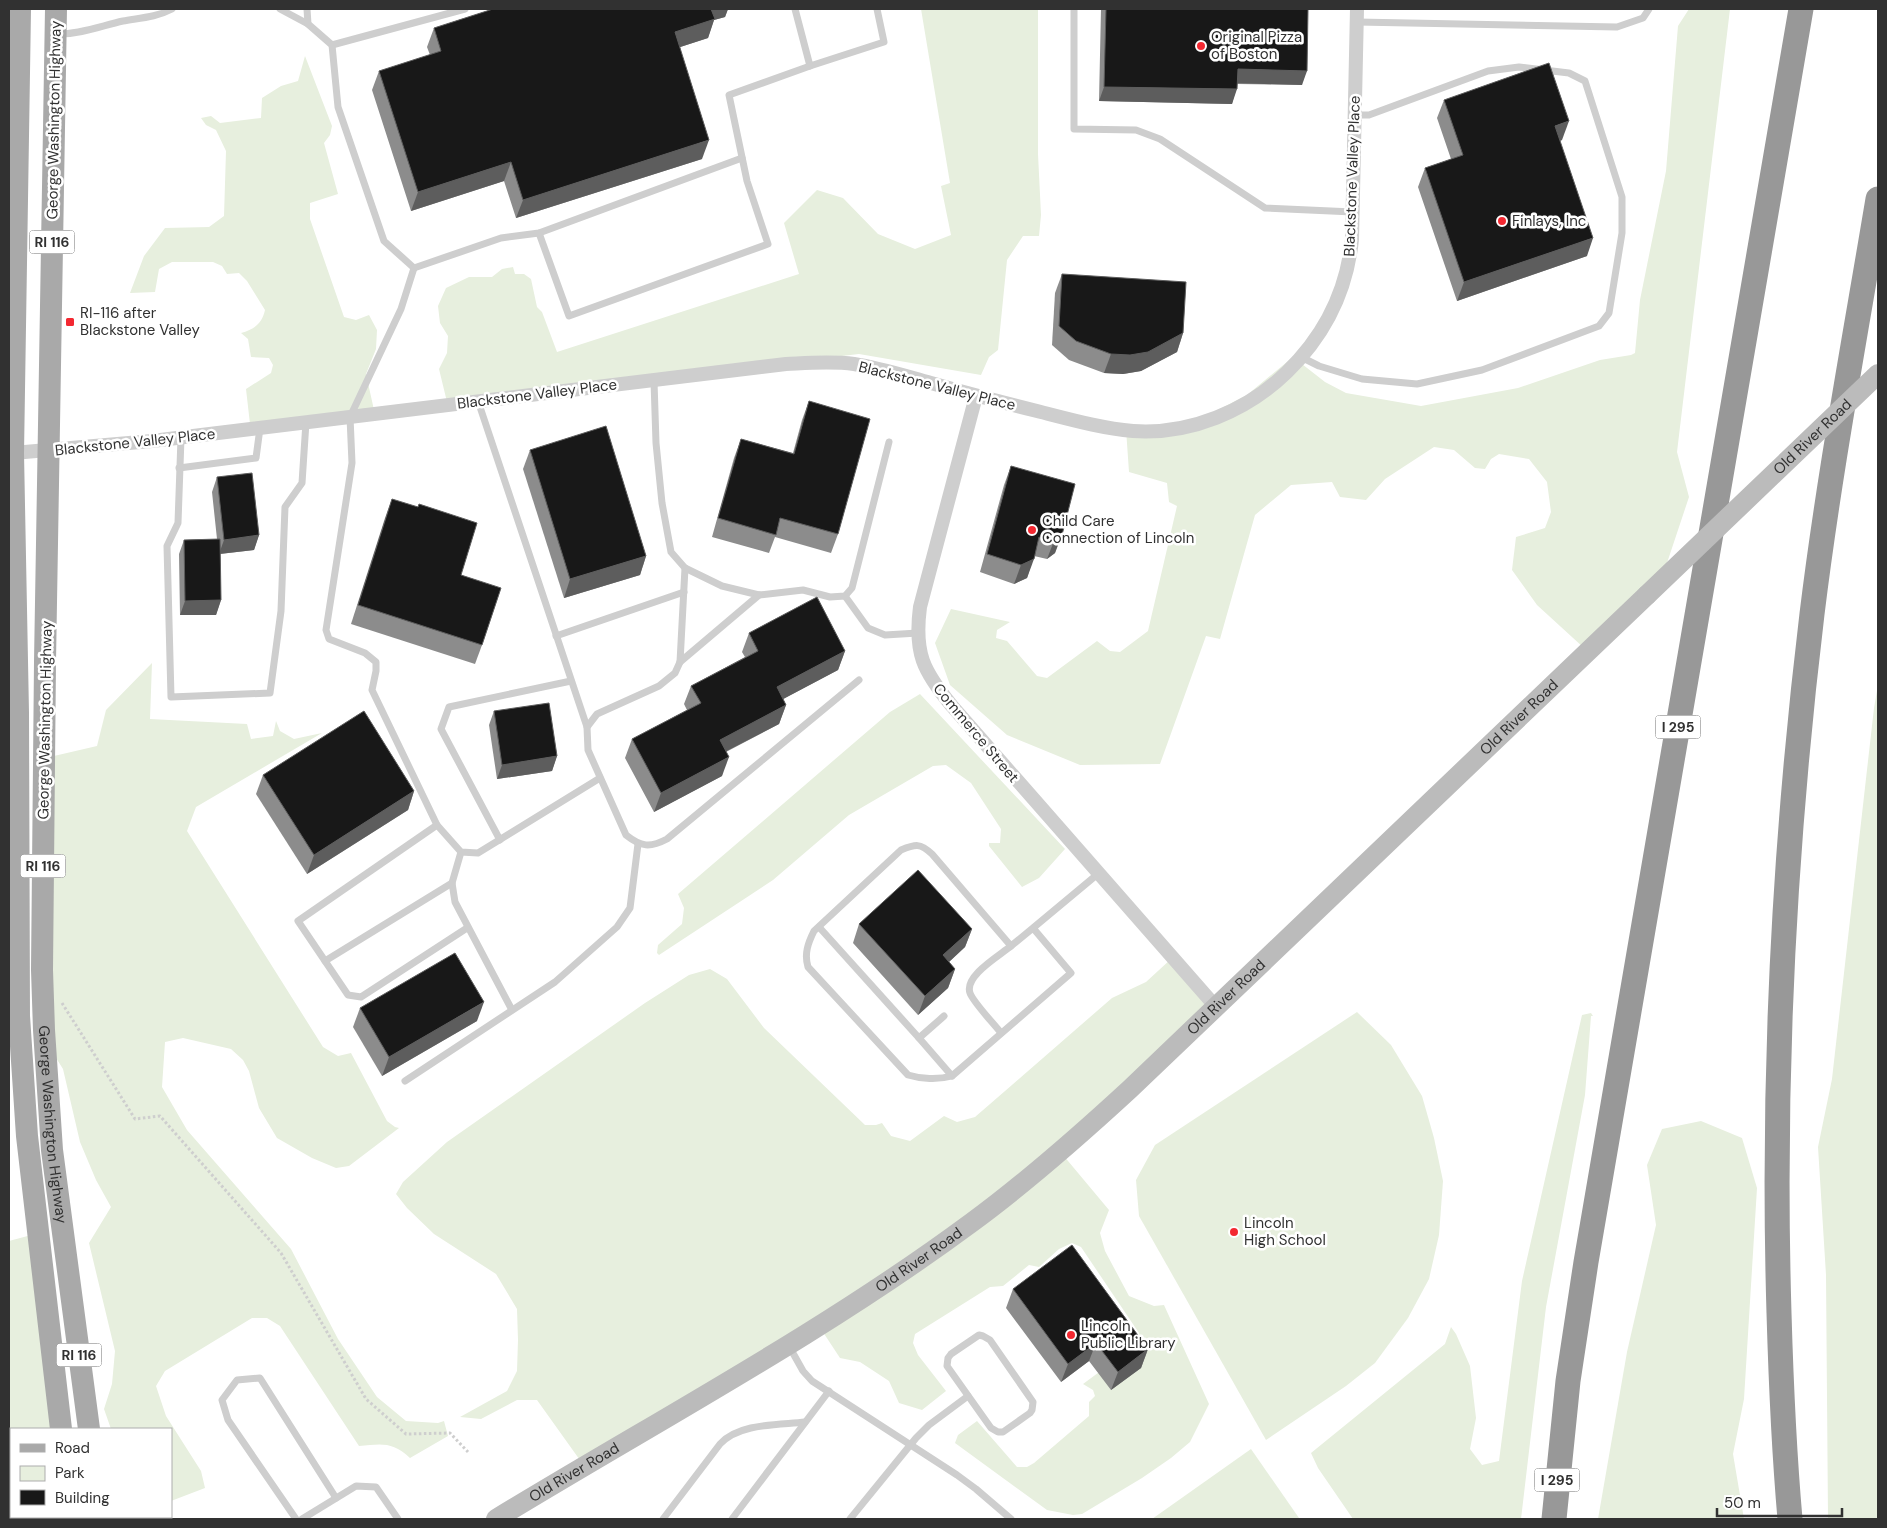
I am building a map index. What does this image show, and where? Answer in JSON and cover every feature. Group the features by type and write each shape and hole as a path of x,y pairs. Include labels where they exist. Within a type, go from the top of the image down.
{"highway":[{"name":"I 295","path":"1554,1519 1561,1441 1575,1332 1604,1151 1801,10"},
{"path":"1790,1519 1782,1385 1777,1213 1777,1093 1784,911 1793,791 1812,610 1878,199"},
{"path":"1546,1519 1561,1441"}],"main road":[{"name":"George Washington Highway","path":"20,9 13,453 18,713 13,903 22,1077 28,1145 61,1428"},
{"name":"George Washington Highway","path":"56,9 42,970 47,1091 52,1150 89,1428"},
{"path":"20,34 56,34"},
{"name":"Old River Road","path":"496,1519 788,1344 921,1258 1027,1180 1106,1112 1878,374"},
{"path":"44,1284 68,1281"}],"street":[{"name":"Blackstone Valley Place","path":"13,453 181,438 786,364 842,363 882,370 976,396 1106,428 1134,431 1165,430 1195,424 1237,408 1266,390 1302,357 1330,317 1341,291 1350,253 1353,212 1357,15"},
{"name":"Commerce Street","path":"976,396 924,590 918,633 922,660 938,689 1216,1006"}],"lane":[{"path":"56,34 82,32 162,14 172,9"},
{"path":"280,9 308,24 332,45 338,107 384,242 414,268"},
{"path":"306,9 308,24"},
{"path":"332,45 465,9"},
{"path":"795,9 810,66"},
{"path":"539,233 569,316 768,244 747,181 729,95 884,42 877,9"},
{"path":"1074,9 1074,129 1136,130 1160,139 1265,208 1353,212"},
{"path":"1357,15 1617,27 1643,18 1649,9"},
{"path":"1302,357 1319,366 1362,378 1417,384 1482,370 1570,338 1599,326 1609,312 1622,233 1622,197 1586,81 1569,73 1519,67 1488,71 1369,115 1355,115"},
{"path":"414,268 501,238 539,233 742,158"},
{"path":"414,268 401,309 350,417 352,463 326,630 329,639 365,653 376,662 372,690 438,825 462,852 478,853 600,778"},
{"path":"654,381 656,443 662,503 671,552 685,568 722,586 759,595 803,590 830,597 845,596 852,588 889,442"},
{"path":"478,401 587,728 588,750 626,835 638,844 656,845 667,839 859,680"},
{"path":"181,438 178,522 167,546 171,698 270,693 281,611 285,507 302,483 306,422"},
{"path":"179,468 256,458 260,428"},
{"path":"587,728 598,714 659,686 675,674 680,662 685,568"},
{"path":"556,636 684,592"},
{"path":"680,662 759,595"},
{"path":"845,596 868,628 885,635 918,633"},
{"path":"500,840 441,729 449,707 571,681"},
{"path":"438,825 298,921 348,995 361,997 468,928"},
{"path":"405,1081 555,982 617,927 630,908 638,844"},
{"path":"1011,946 932,854 923,846 913,845 901,850 819,927 809,941 806,953 808,967 908,1075 916,1078 944,1078 952,1076 1071,973 1033,928"},
{"path":"462,852 452,883 455,902 512,1010"},
{"path":"1001,1033 970,994 970,983 974,976 1098,873"},
{"path":"325,961 452,883"},
{"path":"819,927 952,1076"},
{"path":"919,1038 944,1016"},
{"path":"983,1336 990,1340 1031,1398 1033,1406 1030,1413 1007,1430 998,1432 992,1428 968,1396 948,1370 947,1362 951,1354 975,1337 983,1336"},
{"path":"788,1344 808,1376 818,1385 976,1488 1011,1519"},
{"path":"296,1519 228,1420 222,1400 237,1380 260,1378 336,1498"},
{"path":"732,1519 829,1391"},
{"path":"850,1519 911,1444 929,1425 968,1396"},
{"path":"663,1519 720,1444 730,1435 742,1430 806,1422"},
{"path":"302,1519 356,1486 376,1486 398,1519"}],"path":[{"path":"42,970 135,1119 160,1116 281,1253 366,1399 406,1434 450,1433 468,1452"}],"green space":[{"path":"921,9 1038,9 1038,154 1041,215 1039,236 1023,236 1007,260 998,350 989,357 981,375 859,354 447,402 439,369 447,353 448,336 440,323 438,306 446,288 469,277 492,277 502,269 513,267 515,274 524,274 531,279 537,307 542,312 557,352 799,274 784,223 817,190 843,198 878,234 915,249 951,235 941,186 950,183"},
{"path":"1689,9 1730,9 1677,452 1689,497 1666,566 1584,648 1537,605 1512,570 1516,537 1545,528 1551,512 1547,482 1529,459 1499,454 1491,459 1485,469 1475,468 1454,450 1434,447 1385,479 1366,500 1340,497 1332,482 1291,485 1255,515 1220,639 1206,636 1160,764 1080,765 1007,735 950,685 935,643 951,609 1010,622 997,630 996,638 1007,641 1037,676 1047,678 1097,641 1110,651 1120,652 1148,631 1177,506 1169,502 1167,483 1129,472 1126,429 1198,420 1247,395 1293,357 1325,382 1346,393 1421,406 1518,388 1600,360 1635,353 1640,300 1666,171 1678,26"},
{"path":"305,56 332,126 330,135 324,143 338,194 310,203 310,219 344,317 356,320 369,315 377,330 376,349 366,374 374,410 250,424 246,389 271,373 273,365 269,358 251,357 248,339 241,333 257,325 262,319 265,310 247,281 239,273 227,274 222,266 213,262 172,262 159,269 155,292 130,293 144,256 165,228 209,227 224,216 226,151 216,130 206,125 201,118 211,116 220,123 261,118 262,98 281,86 298,81"},
{"path":"152,663 150,719 247,724 251,739 273,736 276,721 280,731 294,739 322,733 196,807 187,831 323,1047 338,1056 351,1053 387,1121 399,1128 349,1166 336,1168 312,1158 277,1138 259,1108 249,1071 243,1060 231,1049 183,1038 165,1042 162,1087 187,1130 291,1249 338,1339 377,1397 406,1421 438,1423 444,1421 448,1436 410,1458 392,1446 380,1444 359,1446 280,1326 267,1318 252,1318 165,1371 156,1386 166,1416 201,1471 205,1488 172,1501 172,1428 111,1428 104,1409 112,1384 115,1351 89,1243 111,1207 96,1180 80,1142 63,1069 41,1034 41,759 97,746 106,710"},
{"path":"1878,685 1878,1519 1828,1519 1826,1275 1818,1147 1832,1079"},
{"path":"920,694 1065,849 1039,878 1022,887 989,846 989,843 1000,843 1001,829 971,783 946,765 933,766 849,815 773,880 659,955 657,953 658,945 682,924 684,908 678,894 890,712"},
{"path":"1171,959 1213,1001 1058,1149 1109,1210 1100,1233 1105,1251 1129,1296 1154,1306 1164,1305 1209,1404 1190,1442 1142,1478 1082,1514 1073,1515 1047,1510 955,1443 958,1435 977,1421 1017,1467 1027,1467 1089,1416 1089,1402 1095,1396 1093,1390 1083,1384 1137,1344 1139,1333 1081,1247 1072,1243 1059,1249 1039,1267 1029,1265 1003,1286 990,1287 915,1334 913,1343 918,1355 946,1391 922,1410 899,1403 889,1381 860,1362 840,1358 817,1323 582,1463 537,1400 517,1400 481,1419 460,1417 507,1391 517,1371 517,1309 496,1274 434,1234 407,1208 396,1194 403,1182 447,1142 645,1003 689,975 710,969 727,979 764,1028 865,1125 882,1123 891,1136 910,1141 944,1116 957,1122 975,1117 1112,998 1146,982"},
{"path":"1357,1012 1391,1045 1422,1096 1434,1138 1443,1181 1439,1235 1429,1279 1408,1318 1375,1363 1346,1386 1266,1440 1139,1216 1136,1180 1155,1145"},
{"path":"1591,1013 1593,1016 1591,1016 1585,1095 1546,1307 1521,1519 1353,1519 1318,1468 1311,1453 1445,1344 1451,1327 1470,1366 1476,1418 1470,1449 1482,1465 1499,1461 1522,1281 1582,1015"},
{"path":"1701,1121 1742,1138 1757,1188 1744,1399 1733,1454 1744,1519 1598,1519 1627,1352 1656,1225 1647,1165 1662,1129"},
{"path":"35,1234 59,1428 10,1428 10,1518 71,1519 9,1519 9,1241"},
{"path":"1251,1449 1299,1518 1152,1519"}],"building":[{"path":"493,9 711,9 715,19 675,32 709,140 523,200 511,162 418,192 379,71 441,51 434,28"},
{"name":"Original Pizza of Boston","path":"1106,9 1308,9 1307,71 1238,69 1237,89 1104,87"},
{"name":"Finlays, Inc","path":"1549,63 1569,121 1555,126 1593,238 1464,282 1425,168 1463,155 1444,100"},
{"path":"1062,274 1186,282 1183,333 1148,352 1130,355 1111,354 1076,341 1059,326"},
{"path":"809,401 870,419 838,534 780,518 776,535 718,518 741,439 794,454"},
{"path":"606,426 646,556 570,579 530,450"},
{"path":"1011,466 1075,484 1062,535 1054,541 1039,537 1034,559 1021,565 987,554"},
{"path":"252,473 259,535 224,540 217,477"},
{"path":"392,499 418,507 419,504 477,523 461,575 501,588 482,645 358,605"},
{"path":"220,539 221,600 185,601 184,540"},
{"path":"817,597 845,651 777,687 786,705 720,740 729,757 661,793 632,739 701,703 691,686 758,651 749,633"},
{"path":"549,703 557,756 502,765 494,711"},
{"path":"364,711 414,791 314,855 263,775"},
{"path":"918,870 972,929 943,955 955,969 925,996 859,924"},
{"path":"455,953 484,1002 389,1057 360,1008"},
{"name":"Lincoln Public Library","path":"1072,1245 1148,1349 1118,1372 1096,1343 1068,1364 1013,1289"}],"place":[{"name":"Original Pizza of Boston","path":"1201,46"},
{"name":"Finlays, Inc","path":"1502,221"},
{"name":"RI-116 after Blackstone Valley","path":"70,322"},
{"name":"Child Care Connection of Lincoln","path":"1032,530"},
{"name":"Lincoln High School","path":"1234,1232"},
{"name":"Lincoln Public Library","path":"1071,1335"}]}
